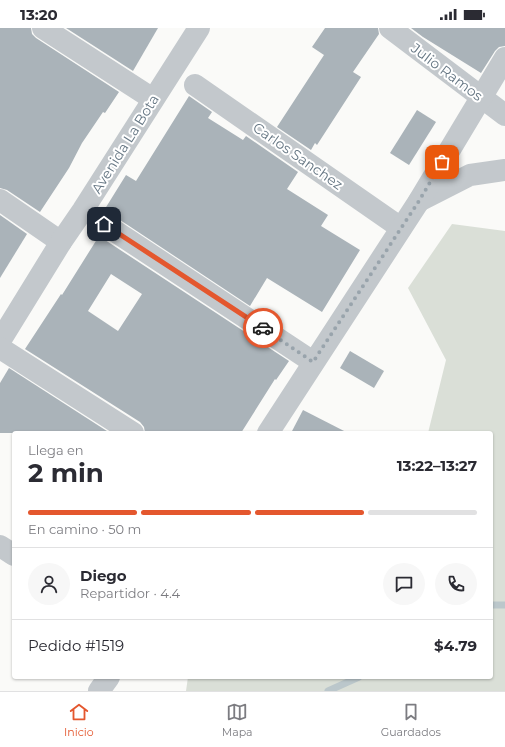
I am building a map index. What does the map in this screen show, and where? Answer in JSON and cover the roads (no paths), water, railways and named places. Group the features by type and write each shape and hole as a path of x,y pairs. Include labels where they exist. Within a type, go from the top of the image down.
{"street":[{"path":"43,28 153,99"},
{"name":"Avenida La Bota","path":"0,341 61,242 199,28"},
{"name":"Julio Ramos","path":"390,28 505,115"},
{"path":"269,431 402,228 505,58"},
{"name":"Carlos Sanchez","path":"194,85 402,228"},
{"path":"419,201 470,175 505,170"},
{"path":"0,200 61,242"},
{"path":"104,224 313,362"},
{"path":"0,348 131,431"},
{"path":"0,546 12,554"},
{"path":"99,691 108,679"}],"waterway":[{"path":"493,605 505,605"},
{"path":"328,691 355,679"}]}
